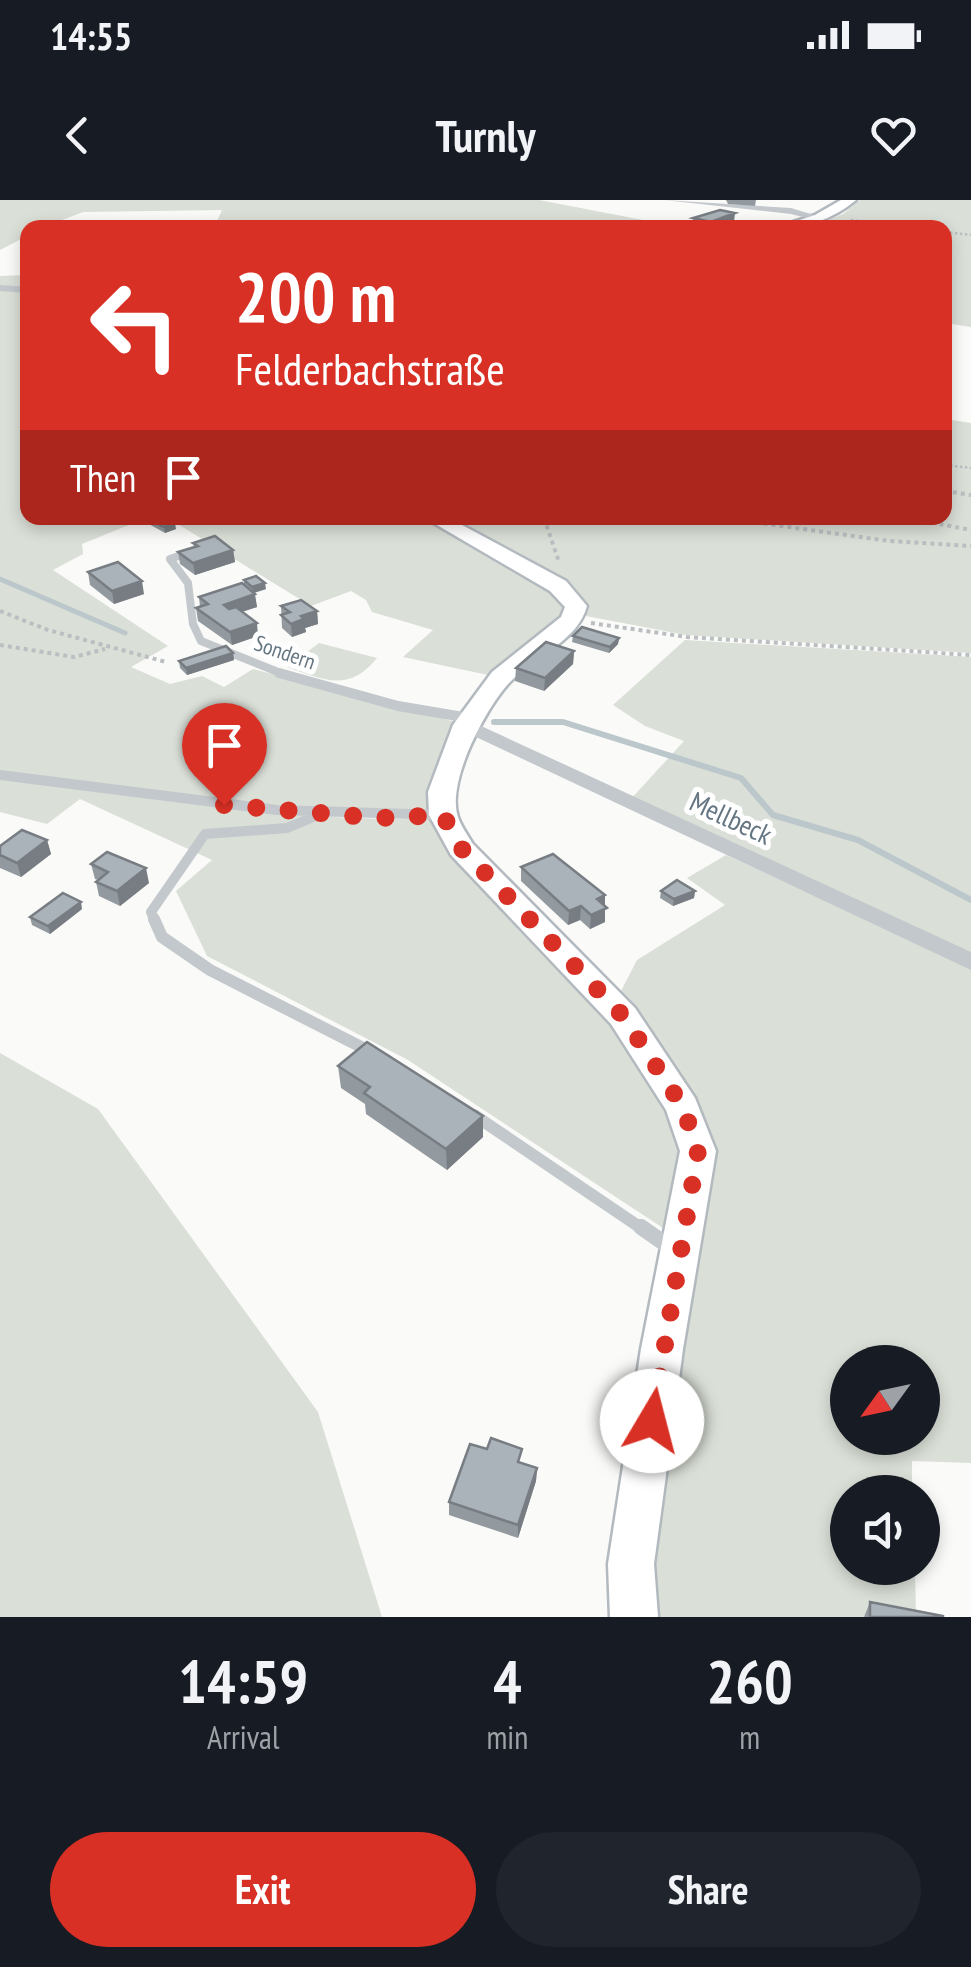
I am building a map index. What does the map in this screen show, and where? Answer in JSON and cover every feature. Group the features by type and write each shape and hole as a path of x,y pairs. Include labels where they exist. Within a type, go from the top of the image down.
{"street":[{"path":"669,200 777,212 805,220"},
{"path":"820,220 850,200"},
{"path":"449,525 566,592 576,606 572,620 501,678 469,719 442,792 443,815 461,848 623,1016 683,1107 698,1151 631,1564 634,1617"},
{"name":"Mellbeck","path":"469,719 971,962"}],"lane":[{"name":"Sondern","path":"193,551 170,558 188,583 193,624 201,641 262,668 333,690 469,719"},
{"path":"0,775 224,805 379,818 443,815"},
{"path":"323,813 287,828 205,834 150,912 162,937 210,970 393,1064"},
{"path":"457,1104 679,1253"}],"path":[{"path":"546,525 548,535"},
{"path":"776,525 971,546"},
{"path":"945,525 971,530"},
{"path":"0,612 108,648 166,662"},
{"path":"572,620 687,638 971,655"},
{"path":"0,645 74,657 108,648"}],"shaded area":[{"path":"0,200 539,200 643,220 218,220 222,210 83,212 62,220 20,220 20,240 0,250"},
{"path":"860,200 971,200 971,327 952,324 952,220 828,220"},
{"path":"20,275 20,525 129,525 82,544 83,554 53,570 168,646 131,667 170,684 202,676 224,687 253,669 460,723 430,813 227,803 0,772 0,276"},
{"path":"952,420 971,423 971,653 686,635 586,616 564,587 456,525 952,525"},
{"path":"179,525 437,525 548,587 569,609 561,622 488,675 403,657 433,630 372,612 366,600 351,591 311,606"},
{"path":"685,640 971,657 971,957 630,800 684,741 645,726 613,705"},
{"path":"319,643 377,658 367,669 346,680 324,679 287,667"},
{"path":"0,779 271,812 435,819 589,991 638,1062 682,1140 666,1230 408,1060 207,956 176,891 212,860 80,799 47,824 0,812"},
{"path":"726,855 971,968 971,1463 912,1461 912,1475 830,1475 830,1585 915,1585 916,1617 645,1617 642,1600 711,1171 619,995 637,960 725,905 687,878"},
{"path":"0,1053 98,1109 318,1412 382,1617 0,1617"}],"building":[{"path":"720,210 735,213 716,220 693,218"},
{"path":"215,536 233,550 193,563 178,552 198,546 193,543"},
{"path":"118,562 142,581 112,591 88,572"},
{"path":"256,576 265,583 252,587 244,580"},
{"path":"242,583 255,594 224,605 229,609 236,607 257,623 230,632 196,608 208,604 199,597"},
{"path":"301,600 317,611 291,624 281,615 290,612 281,606"},
{"path":"582,627 619,638 610,647 573,636"},
{"path":"546,642 574,651 545,678 516,668"},
{"path":"226,646 233,653 186,668 179,661"},
{"path":"22,830 47,840 17,863 0,855 0,846"},
{"path":"107,852 146,868 117,891 96,882 108,872 91,864"},
{"path":"553,854 605,895 597,899 607,908 591,915 581,906 569,911 521,867"},
{"path":"677,880 695,891 674,899 661,891"},
{"path":"63,893 81,902 48,926 30,917"},
{"path":"367,1042 483,1116 446,1149 364,1093 370,1087 338,1066"},
{"path":"491,1438 522,1449 518,1462 537,1468 518,1525 449,1502 470,1444 487,1449"},
{"path":"870,1602 943,1616 943,1617 870,1617"}],"waterway":[{"path":"0,579 125,633"},
{"path":"494,722 563,722 741,778 773,815 858,840 971,900"}],"route":[{"path":"224,805 379,818 443,815 461,848 623,1016 683,1107 698,1151 652,1421"}]}
